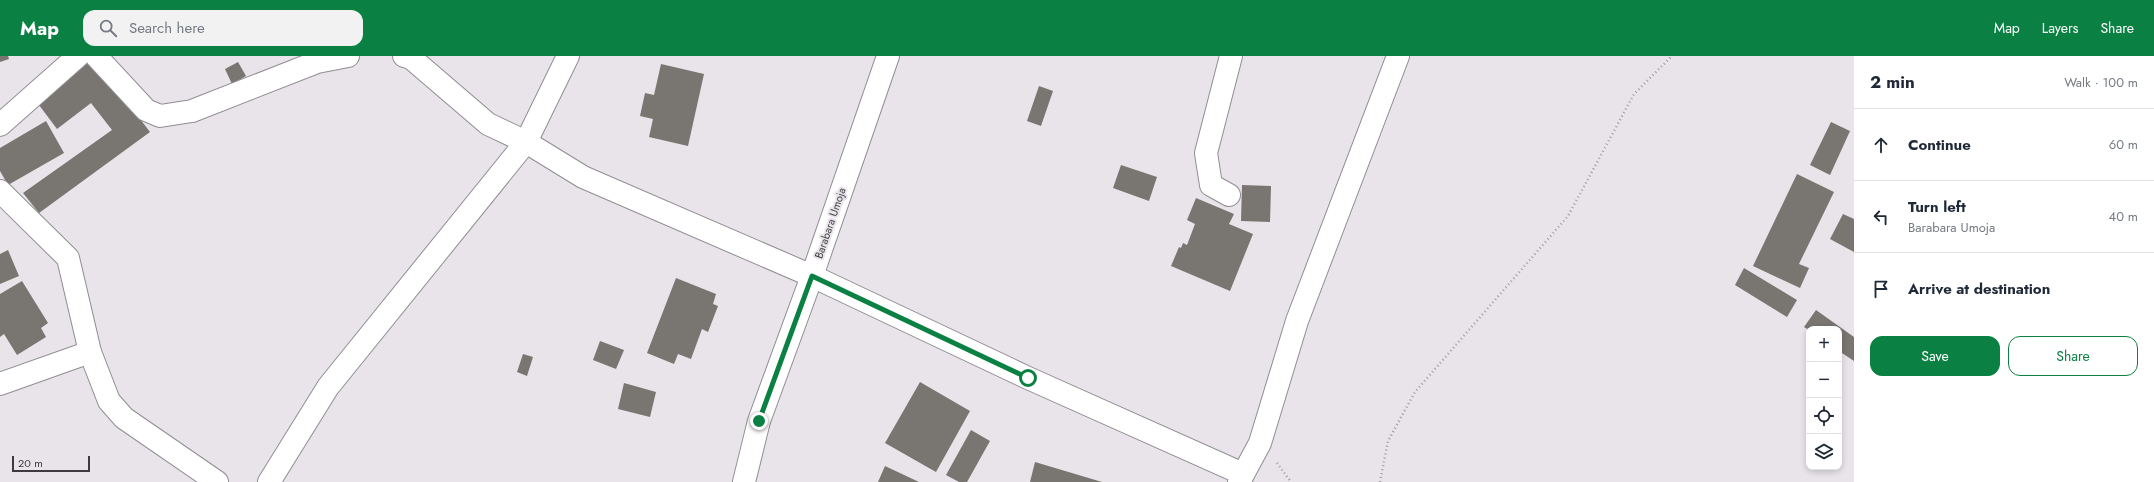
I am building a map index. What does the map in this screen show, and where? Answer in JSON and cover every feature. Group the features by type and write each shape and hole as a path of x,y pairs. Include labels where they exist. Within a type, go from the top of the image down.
{"street":[{"path":"0,125 78,56"},
{"path":"96,56 146,110 160,116 192,111 317,62 348,56"},
{"path":"404,56 411,58 488,124 526,142 583,177 812,276 1241,478 1260,443 1297,321 1398,56"},
{"path":"276,480 328,387 526,142 568,56"},
{"name":"Barabara Umoja","path":"744,482 759,421 812,276 888,56"},
{"path":"1229,195 1211,185 1206,153 1231,56"},
{"path":"0,191 68,258 90,352 110,401 124,418 217,482"},
{"path":"0,384 90,352"}],"path":[{"path":"1380,482 1388,441 1415,392 1568,216 1634,94 1672,56"}],"building":[{"path":"0,56 8,56 9,59 0,62"},
{"path":"93,57 150,132 39,213 23,193 112,130 91,103 57,129 36,101"},
{"path":"238,62 246,76 232,84 225,69"},
{"path":"661,64 704,74 688,146 649,137 653,119 640,116 645,93 654,95"},
{"path":"1039,86 1053,91 1041,126 1027,121"},
{"path":"46,121 64,153 8,185 0,171 0,148"},
{"path":"1831,122 1850,131 1830,175 1810,165"},
{"path":"1121,165 1157,177 1149,201 1113,188"},
{"path":"1797,174 1834,192 1799,264 1809,268 1800,288 1753,266"},
{"path":"1242,185 1271,186 1270,222 1241,221"},
{"path":"1196,198 1234,214 1229,224 1253,234 1230,291 1171,266 1179,247 1181,248 1183,243 1187,245 1195,224 1187,220"},
{"path":"1843,214 1854,219 1854,252 1830,239"},
{"path":"8,250 19,276 0,284 0,254"},
{"path":"1744,268 1797,300 1787,317 1735,285"},
{"path":"676,278 716,294 713,304 718,306 708,332 702,329 691,359 678,354 674,364 647,353"},
{"path":"22,281 48,323 41,328 46,337 17,355 4,334 0,337 0,294"},
{"path":"1816,310 1839,326 1806,326 1806,328 1804,327"},
{"path":"1842,328 1854,337 1854,361 1842,353"},
{"path":"600,341 624,350 616,369 593,360"},
{"path":"523,354 533,357 527,376 517,372"},
{"path":"920,382 970,411 936,472 885,443"},
{"path":"624,383 656,392 650,417 618,409"},
{"path":"971,430 990,441 967,482 959,482 946,475"},
{"path":"1035,462 1102,482 1030,482"},
{"path":"885,466 919,482 878,482"}],"route":[{"path":"759,421 812,276 1028,378"}]}
